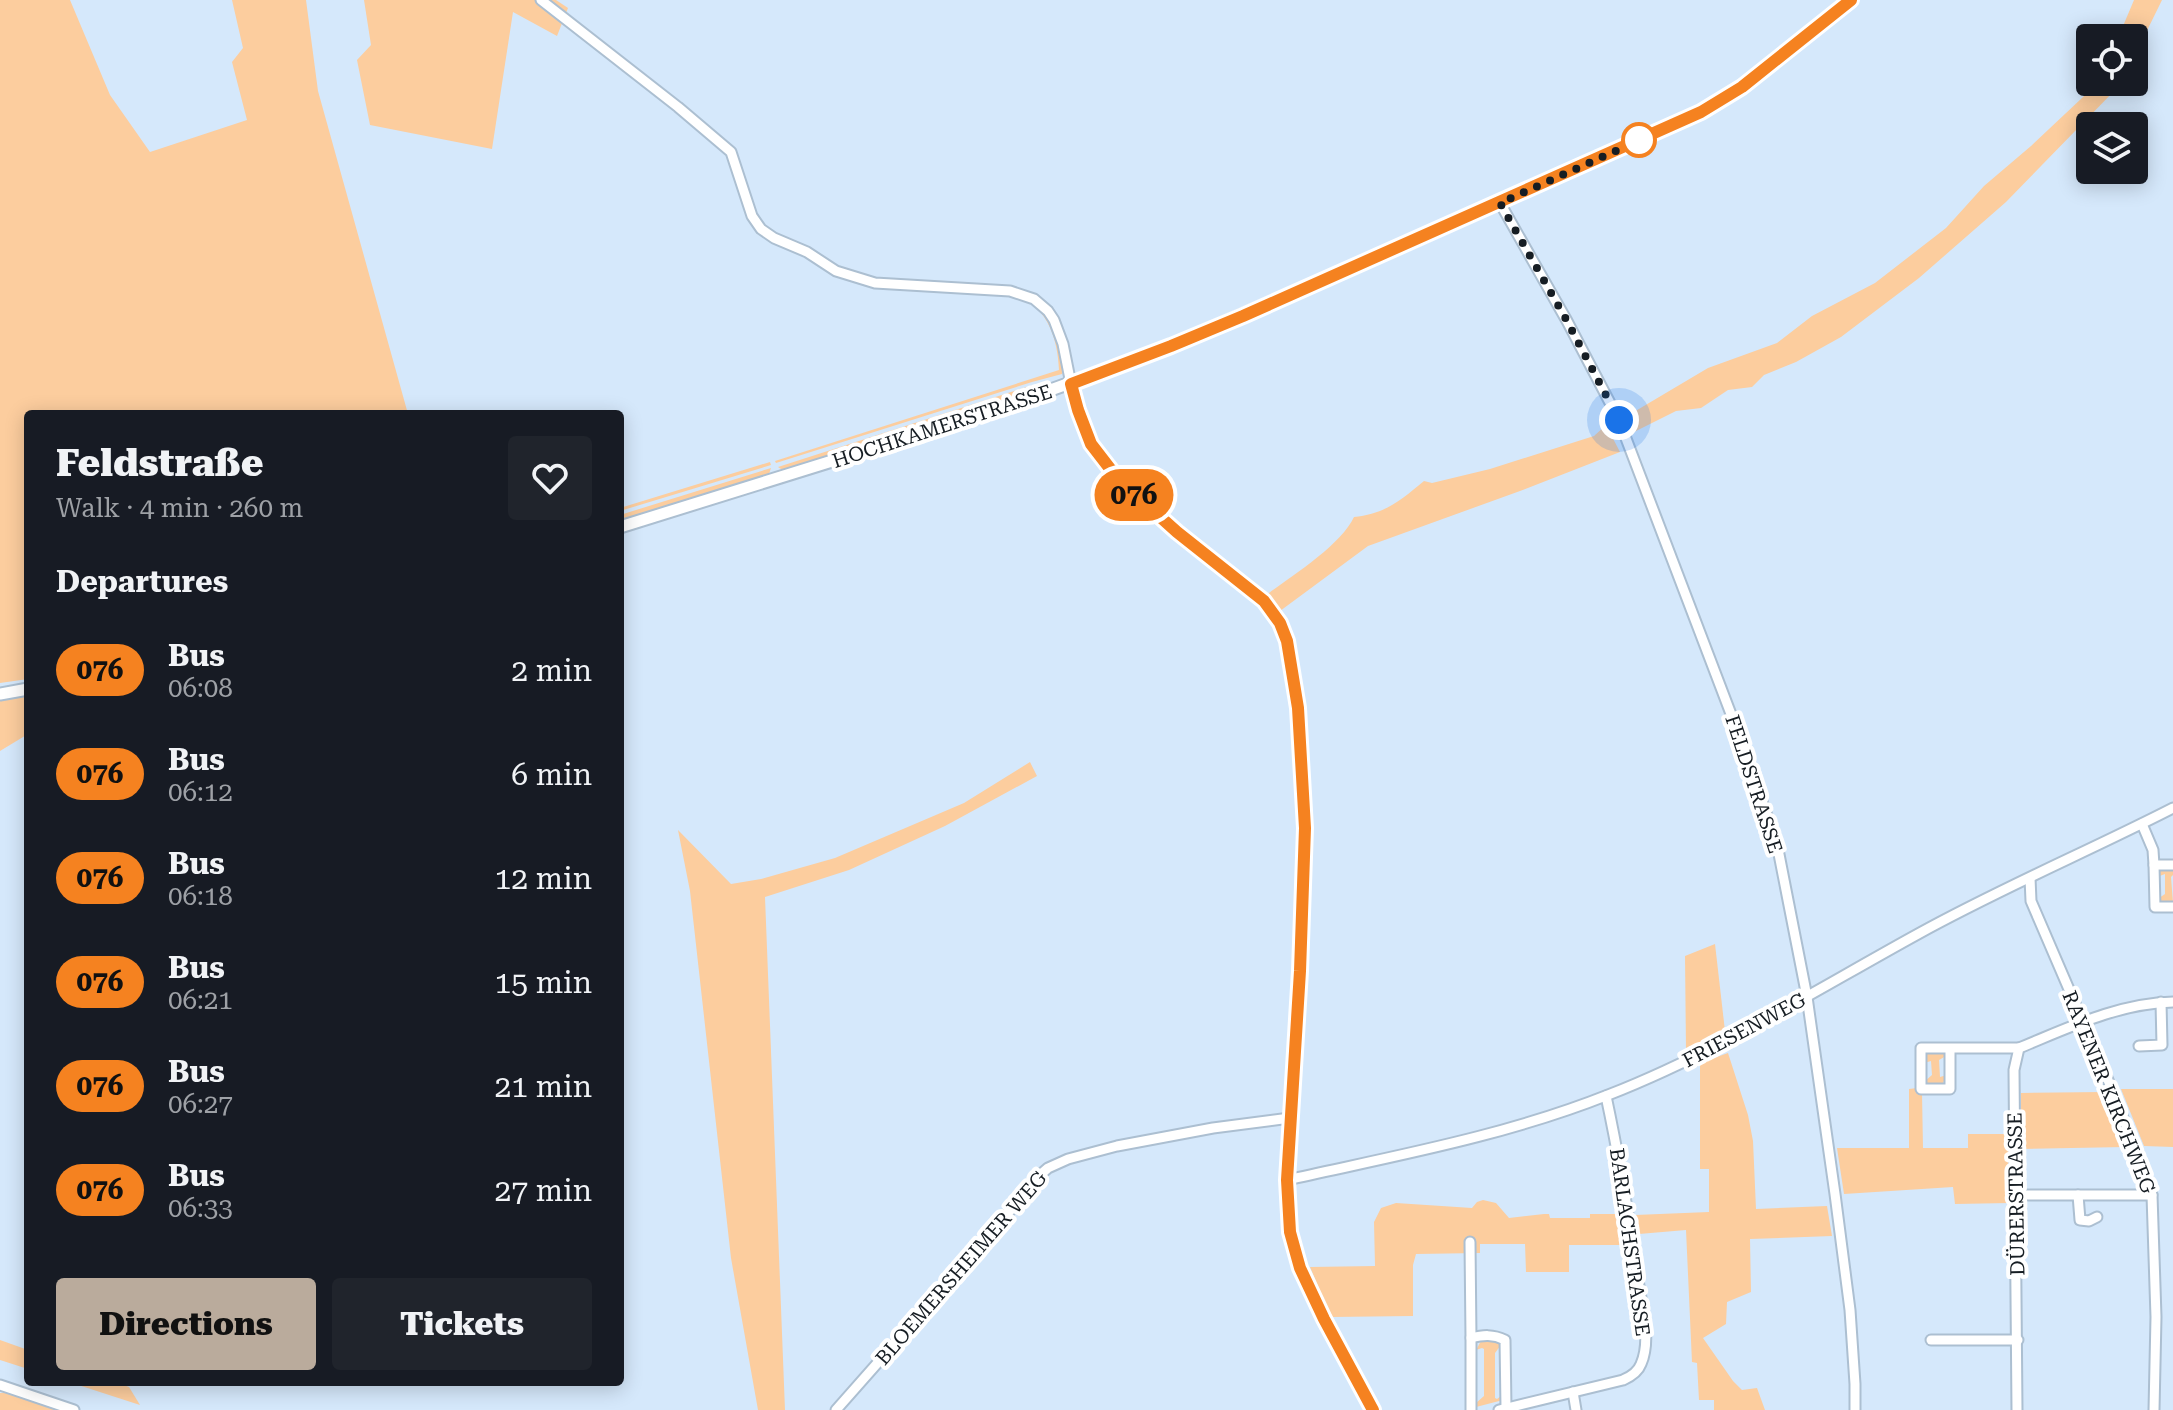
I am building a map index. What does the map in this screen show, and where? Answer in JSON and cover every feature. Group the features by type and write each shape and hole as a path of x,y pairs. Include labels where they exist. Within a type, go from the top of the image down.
{"street":[{"path":"541,0 731,152 752,216 761,229 774,238 807,252 836,271 875,283 1010,291 1034,299 1054,320 1063,344 1078,410 1091,444 1118,479 1188,542 1264,601 1280,623 1287,641 1298,708 1305,828 1287,1180 1290,1232 1300,1268 1373,1410"},
{"name":"HOCHKAMERSTRASSE","path":"624,526 955,423 1071,384 1212,329 1701,112 1742,87 1851,0"},
{"name":"FELDSTRASSE","path":"1500,203 1619,420 1777,844 1807,997 1850,1310 1855,1410"},
{"path":"0,694 24,690"},
{"name":"FRIESENWEG","path":"1287,1180 1472,1137 1606,1096 1699,1054 1921,932 2173,808"},
{"path":"2142,824 2153,850 2155,907 2173,907"},
{"path":"2154,865 2173,865"},
{"name":"RAYENER KIRCHWEG","path":"2030,878 2031,901 2134,1144 2152,1195 2156,1317 2154,1410"},
{"path":"2161,1002 2162,1045"},
{"path":"1950,1048 1950,1089 1921,1089 1921,1048 1950,1048 2019,1048 2134,1005 2173,1002"},
{"path":"2139,1046 2173,1045"},
{"name":"DÜRERSTRASSE","path":"2017,1410 2014,1070 2019,1048"},
{"name":"BARLACHSTRASSE","path":"1503,1409 1530,1406 1630,1377 1641,1364 1645,1338 1630,1222 1606,1096"},
{"name":"BLOEMERSHEIMER WEG","path":"836,1410 995,1230 1033,1181 1048,1168 1068,1159 1117,1146 1213,1128 1290,1118"},
{"path":"2015,1195 2152,1195"},
{"path":"2078,1195 2080,1220 2089,1221 2097,1217"},
{"path":"1470,1242 1471,1410"},
{"path":"1471,1338 1497,1336 1505,1340 1503,1409"},
{"path":"1931,1340 2018,1340"},
{"path":"0,1385 74,1410"},
{"path":"1573,1392 1576,1410"}],"shaded area":[{"path":"0,0 70,0 110,95 150,152 247,120 232,62 243,48 232,0 306,0 318,91 407,410 24,410 24,680 0,683"},
{"path":"364,0 556,0 568,8 557,36 513,12 492,149 370,125 357,60 371,45"},
{"path":"2134,0 2162,0 2148,28 2148,24 2124,24"},
{"path":"2084,96 2109,96 2094,112 2076,112 2076,130 2006,202 1919,278 1841,337 1796,362 1764,375 1752,387 1728,390 1701,408 1676,411 1630,434 1622,419 1708,368 1777,343 1812,316 1875,283 1946,228 1984,186"},
{"path":"974,293 1014,296 1034,304 1050,323 1059,346 1062,374 776,463 1059,370 1054,337 1037,309 1018,298"},
{"path":"1030,386 1032,392 784,471 778,467"},
{"path":"1606,425 1620,452 1368,546 1280,611 1266,595 1327,549 1348,528 1354,517 1384,509 1424,481 1432,483 1490,469 1594,436"},
{"path":"770,462 771,465 624,510 624,507"},
{"path":"771,468 765,477 624,520 624,514"},
{"path":"24,696 24,736 0,751 0,700"},
{"path":"1030,762 1037,776 945,826 849,870 765,897 785,1410 758,1410 731,1258 690,891 678,830 731,884 761,879 835,858 964,803"},
{"path":"2164,868 2173,868 2173,903 2162,902 2159,898 2165,894 2165,874 2157,877"},
{"path":"1715,944 1725,1031 1686,1050 1685,956"},
{"path":"1931,1050 1941,1051 1946,1056 1939,1060 1940,1077 1947,1075 1942,1085 1929,1085 1925,1081 1932,1075 1931,1061 1924,1063 1924,1057"},
{"path":"1728,1053 1753,1141 1756,1209 1827,1206 1832,1236 1750,1239 1751,1292 1727,1302 1726,1324 1703,1338 1742,1390 1757,1388 1765,1410 1714,1410 1714,1400 1699,1400 1697,1363 1692,1362 1686,1230 1639,1234 1635,1215 1709,1212 1709,1169 1700,1169 1700,1063"},
{"path":"1917,1088 1922,1093 1923,1148 1968,1148 1968,1134 2008,1134 2010,1203 1955,1204 1953,1187 1844,1194 1837,1148 1909,1148 1909,1089"},
{"path":"2121,1089 2173,1089 2173,1147 2144,1146"},
{"path":"2104,1092 2125,1147 2021,1149 2021,1093"},
{"path":"1483,1200 1496,1203 1509,1218 1549,1214 1550,1218 1590,1218 1590,1214 1619,1214 1625,1245 1569,1245 1569,1272 1526,1272 1525,1244 1480,1244 1480,1253 1416,1254 1413,1265 1413,1316 1331,1317 1310,1267 1375,1266 1374,1222 1381,1208 1396,1203 1472,1208"},
{"path":"1488,1339 1501,1345 1495,1353 1495,1398 1501,1396 1503,1400 1476,1407 1484,1396 1484,1349 1476,1350 1481,1341"},
{"path":"0,1340 24,1349 24,1368 0,1360"},
{"path":"81,1386 126,1386 140,1405"},
{"path":"13,1392 66,1410 0,1410 0,1393"}],"bus line":[{"name":"076","path":"1373,1410 1300,1268 1290,1232 1287,1180 1305,828 1298,708 1287,641 1280,623 1264,601 1129,491 1102,461 1091,444 1071,384 1243,316 1701,112 1742,87 1851,0"}],"route":[{"path":"1619,420 1500,203 1649,136 1639,140"}]}
